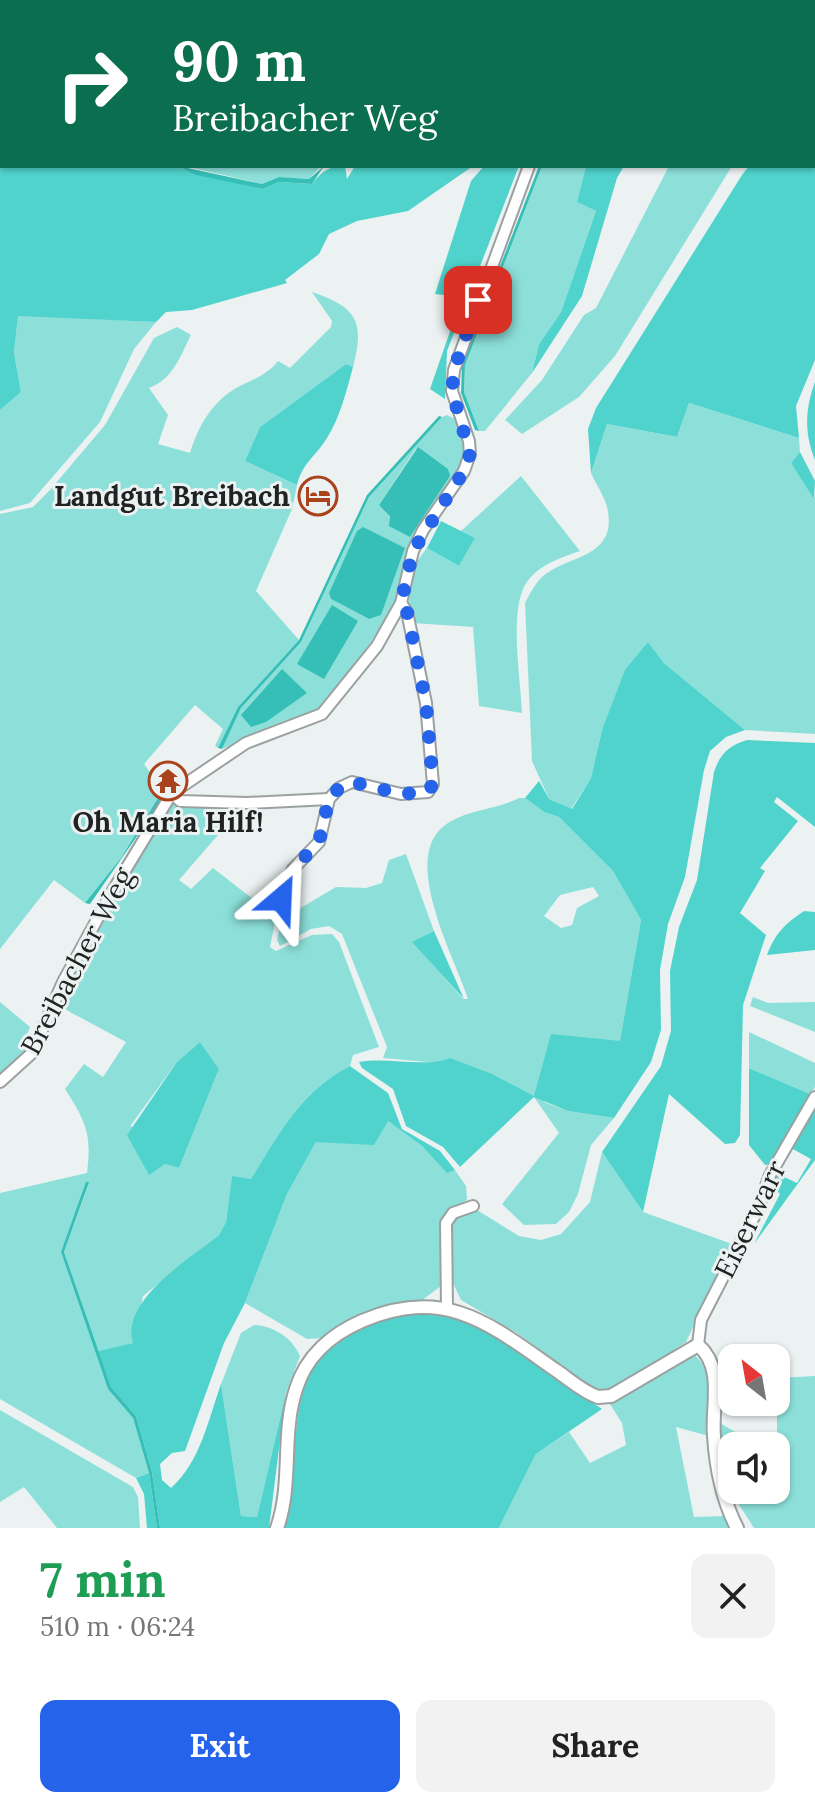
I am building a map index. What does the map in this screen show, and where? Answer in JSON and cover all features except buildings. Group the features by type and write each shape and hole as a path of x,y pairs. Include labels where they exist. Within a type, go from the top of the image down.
{"street":[{"name":"Breibacher Weg","path":"0,1082 32,1053 70,969 172,793 236,749 310,721 331,707 377,646 401,603 413,551 469,460 469,441 452,391 454,370 528,168"},
{"path":"281,899 293,869 319,842 329,799 339,788 352,782 401,794 428,792 433,784 426,703 407,612 401,603"},
{"path":"172,793 180,801 234,803 329,799"},
{"name":"Eiserwarr","path":"698,1345 701,1320 757,1211 770,1175 815,1097"},
{"path":"447,1308 446,1223 458,1210 473,1206"},
{"path":"277,1528 285,1491 290,1407 309,1361 340,1333 378,1315 407,1308 447,1308 487,1323 598,1397 611,1396 698,1345 708,1357 716,1390 714,1435 725,1501 737,1528"}],"shaded area":[{"path":"0,168 181,168 263,189 279,182 312,184 331,168 345,168 347,179 354,168 470,168 408,211 357,221 329,234 319,254 285,280 287,283 192,310 166,312 156,322 18,316 14,353 21,392 0,410"},
{"path":"182,168 262,184 279,177 309,179 323,168 312,184 279,182 263,189 196,175"},
{"path":"194,168 319,168 309,179 279,177 262,184"},
{"path":"482,168 518,168 447,351 445,399 430,389 462,297 435,294 471,181"},
{"path":"538,168 541,168 465,365 464,392 479,431 475,430 461,393 462,364"},
{"path":"541,168 586,168 577,202 596,211 561,312 539,344 532,373 485,431 479,431 464,392 465,365"},
{"path":"586,168 623,168 617,178 582,296 532,373 539,344 561,312 596,211 577,202"},
{"path":"668,168 731,168 615,356 579,397 522,434 505,420 542,380 584,315 596,308"},
{"path":"747,168 815,168 815,360 796,406 799,438 689,403 677,437 607,424 591,473 588,429 596,408"},
{"path":"312,292 339,304 354,318 358,338 353,367 346,364 260,427 245,461 297,485 292,509 256,591 299,640 238,707 218,748 215,746 223,729 195,705 144,764 163,790 121,858 85,903 54,880 0,949 0,514 33,507 50,490 105,425 154,338 177,327 191,335 170,373 149,388 168,415 158,444 190,453 201,425 219,401 236,388 264,374 278,361 290,368 331,327 332,321"},
{"path":"18,315 156,322 134,349 100,422 30,503 0,511 0,410 21,392 14,353"},
{"path":"346,364 353,367 339,413 327,438 302,471 297,485 245,461 260,427"},
{"path":"815,382 815,460 807,421"},
{"path":"689,403 799,438 800,452 791,463 815,498 815,734 745,730 664,663 648,642 602,730 591,778 571,809 549,799 532,761 525,603 543,576 584,556 607,534 607,507 591,473 607,424 677,437"},
{"path":"447,415 457,420 466,443 460,470 422,525 398,600 349,676 319,711 222,749 241,708 301,642 369,497","holes":["417,447 391,519 379,505","405,548 381,614 369,619 331,599"]},
{"path":"439,416 442,417 369,497 301,642 241,708 222,749 218,748 238,707 299,640 367,495"},
{"path":"418,447 448,469 450,476 410,537 389,526 390,517 379,505"},
{"path":"800,452 815,481 814,499 791,463"},
{"path":"521,476 580,551 551,562 538,571 521,594 517,627 522,713 479,706 473,627 412,623 409,603 412,574 427,548 459,566 475,538 461,531"},
{"path":"441,521 475,538 459,566 427,548"},
{"path":"363,527 405,548 381,615 369,619 331,599 329,593 357,531"},
{"path":"332,605 358,621 324,679 297,664"},
{"path":"648,642 664,663 745,730 726,737 710,751 704,770 685,877 668,924 660,970 661,1030 651,1062 614,1118 568,1111 534,1097 460,1167 443,1147 406,1126 393,1089 362,1068 359,1062 430,1062 450,1058 492,1074 534,1096 551,1034 620,1041 641,920 613,871 559,817 544,812 525,798 539,781 549,799 572,809 591,778 602,730 625,670"},
{"path":"282,669 307,693 266,722 251,727 241,715"},
{"path":"747,740 815,743 815,827 777,797 774,802 798,821 760,868 765,871 740,913 766,935 743,1005 740,1135 735,1143 725,1144 669,1094 643,1212 602,1152 661,1066 671,1031 670,971 679,927 697,880 714,772 726,752"},
{"path":"163,790 167,793 90,904 85,903 121,858"},
{"path":"525,798 544,812 559,817 613,871 641,920 620,1041 544,1102 568,1111 614,1118 591,1145 578,1194 569,1212 556,1224 524,1225 502,1204 559,1133 534,1097 439,1063 383,1058 387,1047 342,934 329,926 311,929 280,946 277,940 282,919 336,887 366,888 382,883 389,860 406,854 434,931 413,942 463,999 468,999 435,911 429,885 428,862 432,842 452,821","holes":["593,887 599,896 577,908 572,925 561,928 544,916 560,895"]},
{"path":"179,803 244,805 179,880 191,889 213,868 276,917 270,947 276,951 312,935 332,934 339,942 379,1047 353,1055 350,1066 333,1076 305,1101 282,1130 251,1179 232,1177 226,1222 219,1235 143,1296 134,1343 98,1351 64,1252 89,1183 61,1252 108,1389 133,1418 149,1473 136,1478 0,1399 0,1193 87,1173 89,1148 86,1129 65,1089 84,1064 103,1077 126,1042 57,1005 118,889 169,806","holes":["200,1042 219,1069 179,1168 165,1164 149,1174 131,1125 177,1062"]},
{"path":"804,911 815,912 815,950 767,955 781,930"},
{"path":"434,931 464,999 412,942"},
{"path":"753,997 768,1003 815,1002 815,1032 750,1006"},
{"path":"0,1002 30,1027 23,1044 27,1052 0,1076"},
{"path":"749,1032 815,1063 815,1087 810,1094 749,1068"},
{"path":"200,1042 219,1069 179,1168 165,1164 149,1175 127,1135 177,1062"},
{"path":"350,1066 388,1093 402,1129 440,1151 455,1170 447,1173 422,1146 388,1121 374,1145 316,1142 287,1194 245,1303 224,1343 185,1451 172,1453 160,1464 162,1480 171,1488 197,1453 221,1384 241,1516 257,1517 286,1393 269,1528 160,1528 152,1472 136,1416 111,1387 98,1351 133,1343 132,1327 137,1311 147,1296 176,1268 219,1235 226,1222 232,1176 251,1179 282,1130 305,1101 333,1076"},
{"path":"749,1068 810,1094 772,1164 765,1165 749,1145"},
{"path":"815,1103 815,1160 754,1244 780,1194 772,1186 778,1174 797,1183 811,1159 791,1148"},
{"path":"388,1121 422,1146 447,1172 455,1170 466,1186 467,1200 450,1210 441,1224 441,1286 421,1301 370,1310 324,1338 307,1339 245,1303 287,1194 316,1142"},
{"path":"602,1152 643,1212 732,1244 686,1342 618,1387 604,1391 590,1386 517,1333 461,1300 452,1281 449,1231 453,1219 462,1212 477,1210 519,1236 541,1240 561,1234 590,1202"},
{"path":"86,1182 89,1182 64,1252 111,1387 136,1416 152,1472 160,1528 157,1528 149,1473 133,1418 108,1389 61,1252"},
{"path":"416,1314 443,1316 492,1333 602,1409 536,1454 499,1528 284,1528 298,1420 304,1389 316,1361 336,1339 369,1323"},
{"path":"254,1325 281,1334 292,1343 300,1356 286,1393 257,1517 241,1516 221,1384 241,1333"},
{"path":"694,1355 701,1362 708,1381 709,1436 676,1427 694,1517 724,1516 730,1528 499,1528 536,1454 569,1432 590,1463 626,1445 622,1423 610,1404 677,1360"},
{"path":"815,1376 815,1528 754,1528 739,1504 790,1504 790,1432 777,1432 777,1416 790,1416 790,1377"},
{"path":"0,1410 133,1487 138,1497 140,1528 57,1528 24,1487 0,1502"},
{"path":"720,1423 735,1432 721,1432"},
{"path":"149,1473 157,1528 147,1528 144,1494 136,1478"}],"place":[{"name":"Landgut Breibach","path":"318,496"},
{"name":"Oh Maria Hilf!","path":"168,781"}],"route":[{"path":"281,899 293,869 319,842 332,793 352,782 401,794 428,792 433,784 423,683 407,612 401,603 413,551 423,530 464,471 470,454 469,441 452,391 454,370 478,300"}]}
